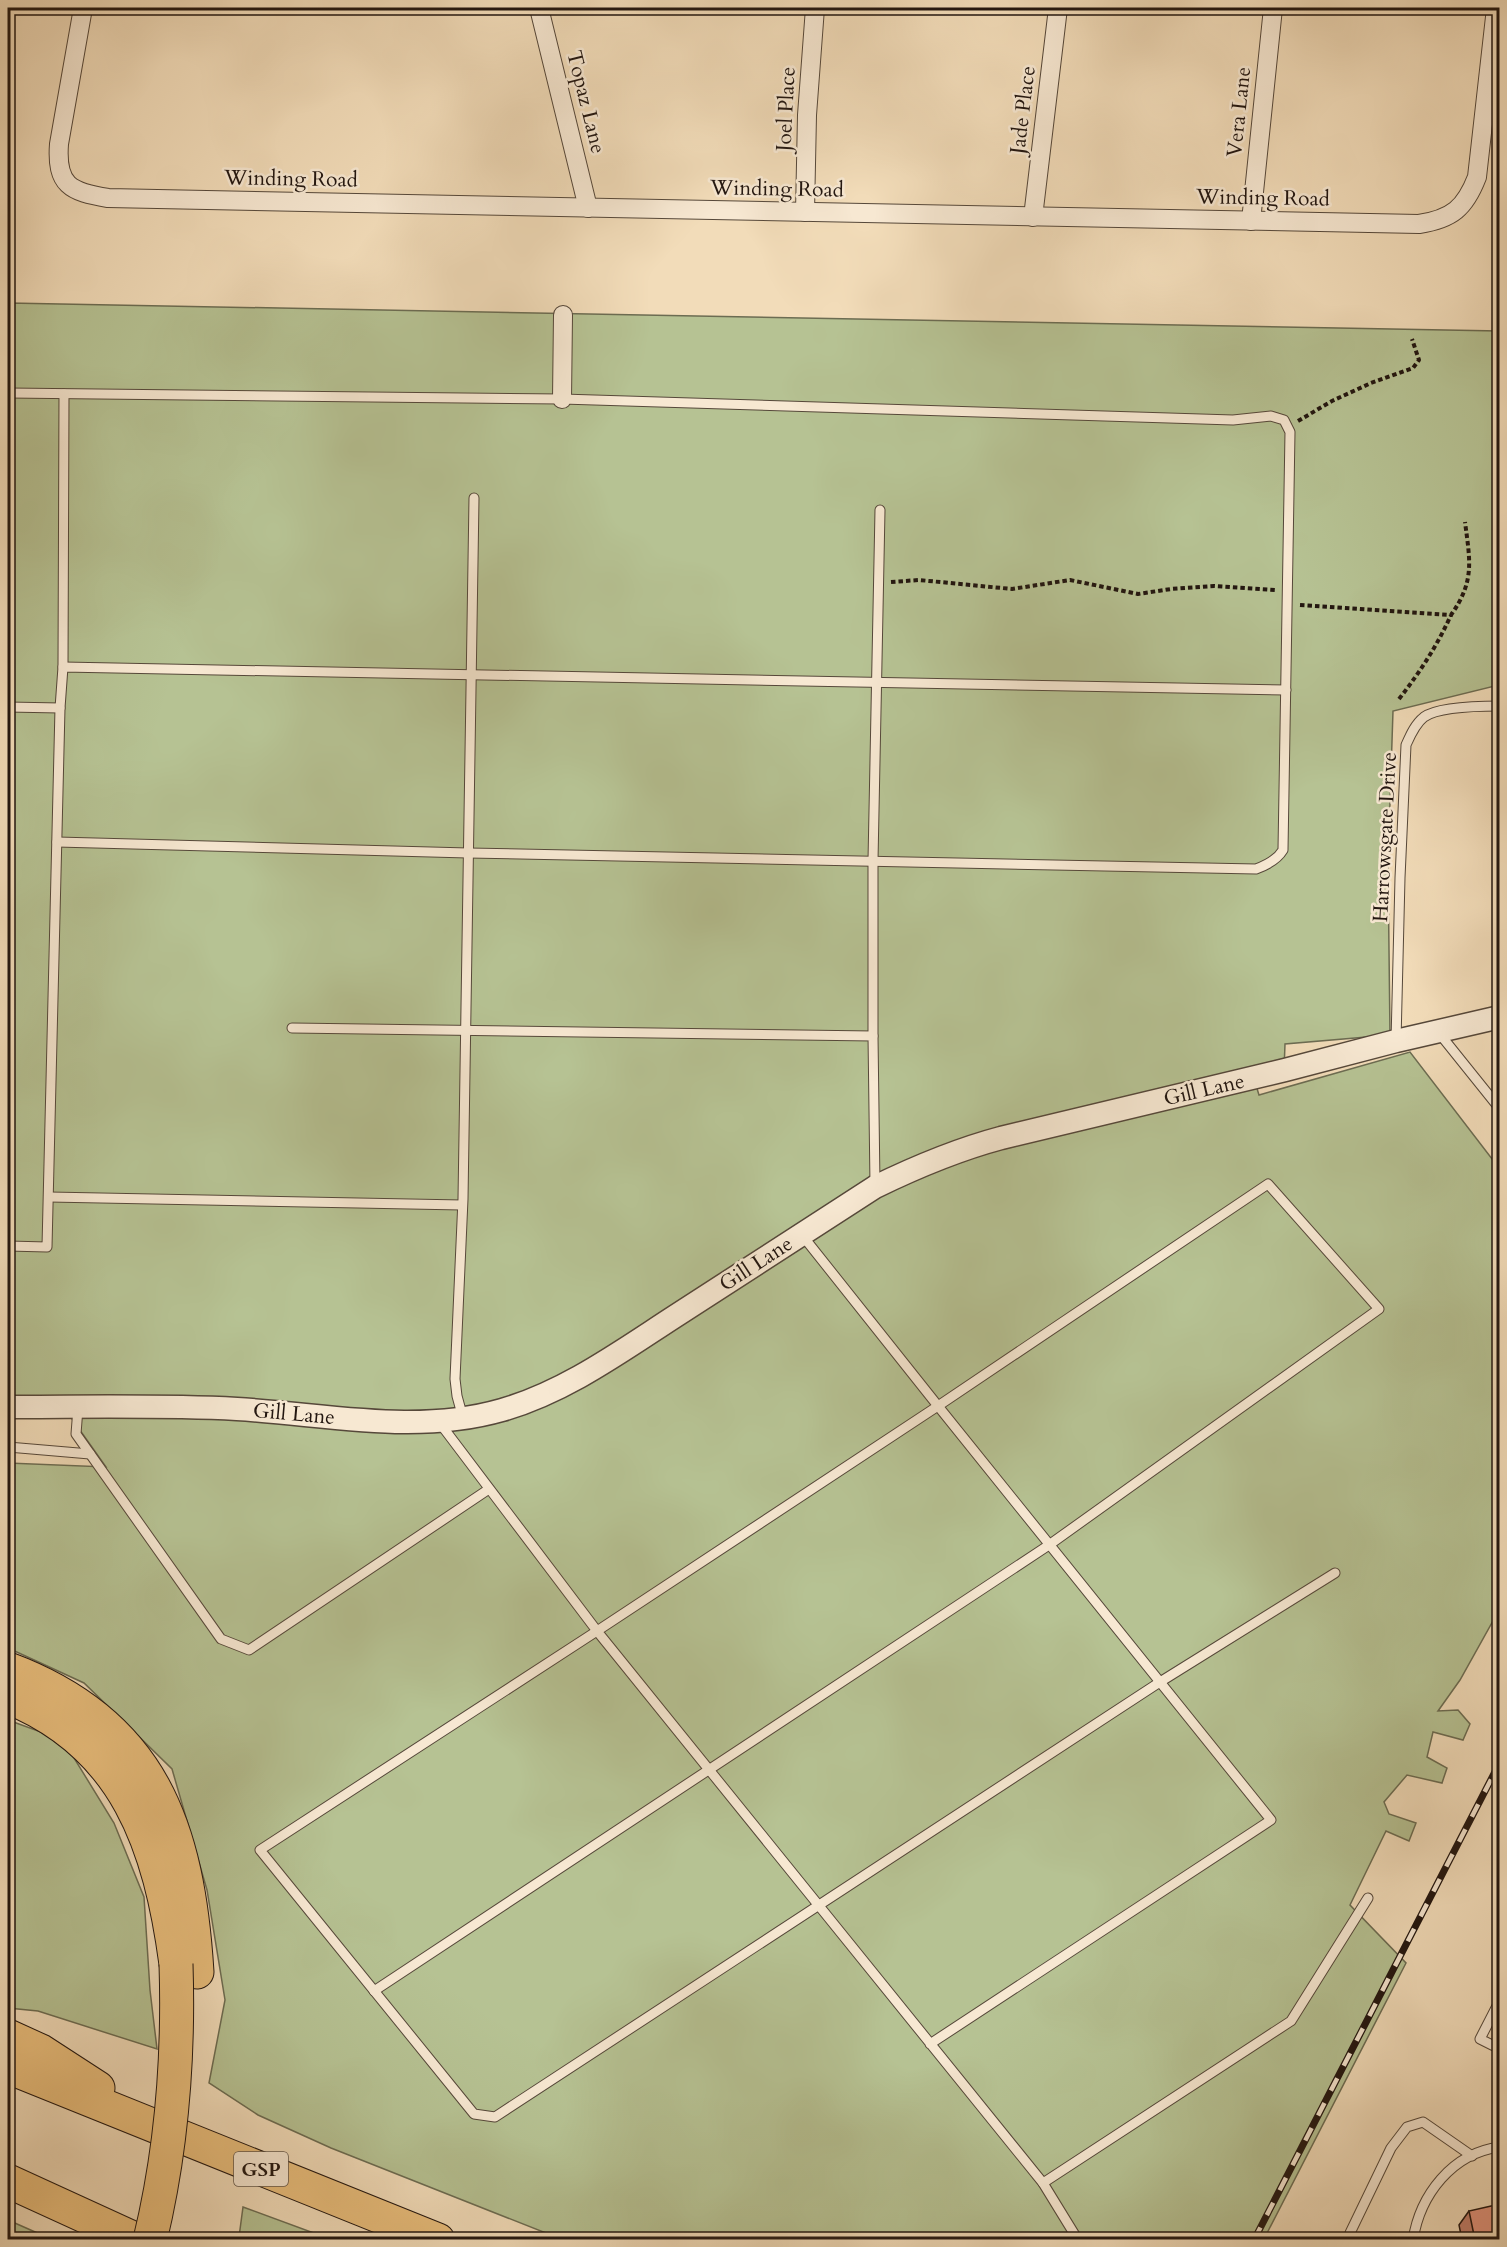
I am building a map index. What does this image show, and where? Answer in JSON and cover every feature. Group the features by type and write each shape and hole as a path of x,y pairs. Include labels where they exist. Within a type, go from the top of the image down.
{"highway":[{"path":"8,1669 48,1685 90,1712 125,1745 144,1771 161,1801 181,1855 193,1918 177,2037 172,2113 150,2240"},
{"path":"8,1697 46,1715 81,1740 101,1760 119,1784 142,1827 155,1860 170,1923 187,1968 197,2028 192,2106 170,2240"},
{"path":"8,2036 41,2051 159,2128"},
{"name":"GSP","path":"8,2067 438,2240"},
{"path":"8,2181 137,2240"}],"street":[{"name":"Winding Road","path":"83,8 59,144 58,165 65,181 82,194 108,198 1419,224 1437,221 1458,208 1470,195 1477,177 1496,8"},
{"name":"Topaz Lane","path":"539,8 588,208"},
{"name":"Joel Place","path":"805,213 807,116 815,8"},
{"name":"Jade Place","path":"1033,217 1058,8"},
{"name":"Vera Lane","path":"1251,221 1273,8"},
{"path":"562,399 563,315"},
{"name":"Gill Lane","path":"8,1407 233,1409 389,1422 438,1422 502,1410 538,1397 610,1358 875,1187 918,1166 959,1150 1500,1017"}],"lane":[{"path":"8,393 562,399 1233,420 1271,416 1284,420 1290,432 1283,850 1280,856 1268,865 1256,869 57,842"},
{"path":"8,1246 47,1247 60,708 63,668 64,394"},
{"path":"463,1418 455,1379 462,1205 474,498"},
{"path":"875,1187 873,861 880,510"},
{"path":"63,668 1286,690"},
{"name":"Harrowsgate Drive","path":"1396,1041 1406,745 1414,729 1424,717 1437,712 1500,706"},
{"path":"8,707 60,708"},
{"path":"292,1028 873,1036"},
{"path":"1437,1031 1500,1109"},
{"path":"374,1991 1049,1545 1379,1310 1268,1184 938,1406 260,1850 374,1991 474,2114 495,2117 1160,1682 1335,1574"},
{"path":"49,1197 462,1205"},
{"path":"802,1235 1272,1820 930,2044"},
{"path":"78,1407 75,1434 221,1639 249,1650 489,1489"},
{"path":"438,1422 597,1631 1042,2183 1078,2240"},
{"path":"8,1447 90,1454"},
{"path":"1042,2183 1291,2021 1368,1898"},
{"path":"1500,2000 1480,2039 1500,2049"},
{"path":"1354,2240 1350,2233 1391,2148 1407,2127 1423,2122 1472,2156"},
{"path":"1413,2240 1416,2221 1427,2195 1446,2171 1472,2156 1500,2147"}],"path":[{"path":"1287,428 1332,400 1413,368 1419,360 1412,339"},
{"path":"1399,699 1439,643 1451,615 1462,599 1470,562 1464,522"},
{"path":"879,583 919,580 1012,589 1070,580 1138,594 1214,586 1287,591"},
{"path":"1287,604 1451,615"}],"green space":[{"path":"8,303 1499,331 1499,685 1393,711 1388,863 1390,1035 1285,1044 1284,1071 1255,1082 1259,1095 1410,1052 1499,1168 1499,1610 1460,1680 1438,1711 1458,1710 1470,1724 1463,1740 1433,1732 1427,1757 1447,1768 1442,1783 1407,1775 1384,1802 1389,1814 1416,1823 1409,1841 1386,1831 1350,1905 1406,1963 1264,2239 561,2239 331,2148 258,2115 209,2083 225,2000 207,1890 172,1769 84,1683 8,1648 8,1463 106,1467 65,1409 8,1408"},
{"path":"8,1720 63,1740 114,1823 144,1897 150,1990 157,2049 38,2011 8,2008"},
{"path":"243,2207 330,2239 245,2239 239,2237"},
{"path":"8,2220 51,2239 8,2239"}],"building":[{"path":"1500,2204 1500,2240 1475,2240 1469,2211"}],"railway":[{"path":"1254,2240 1500,1762"}]}
